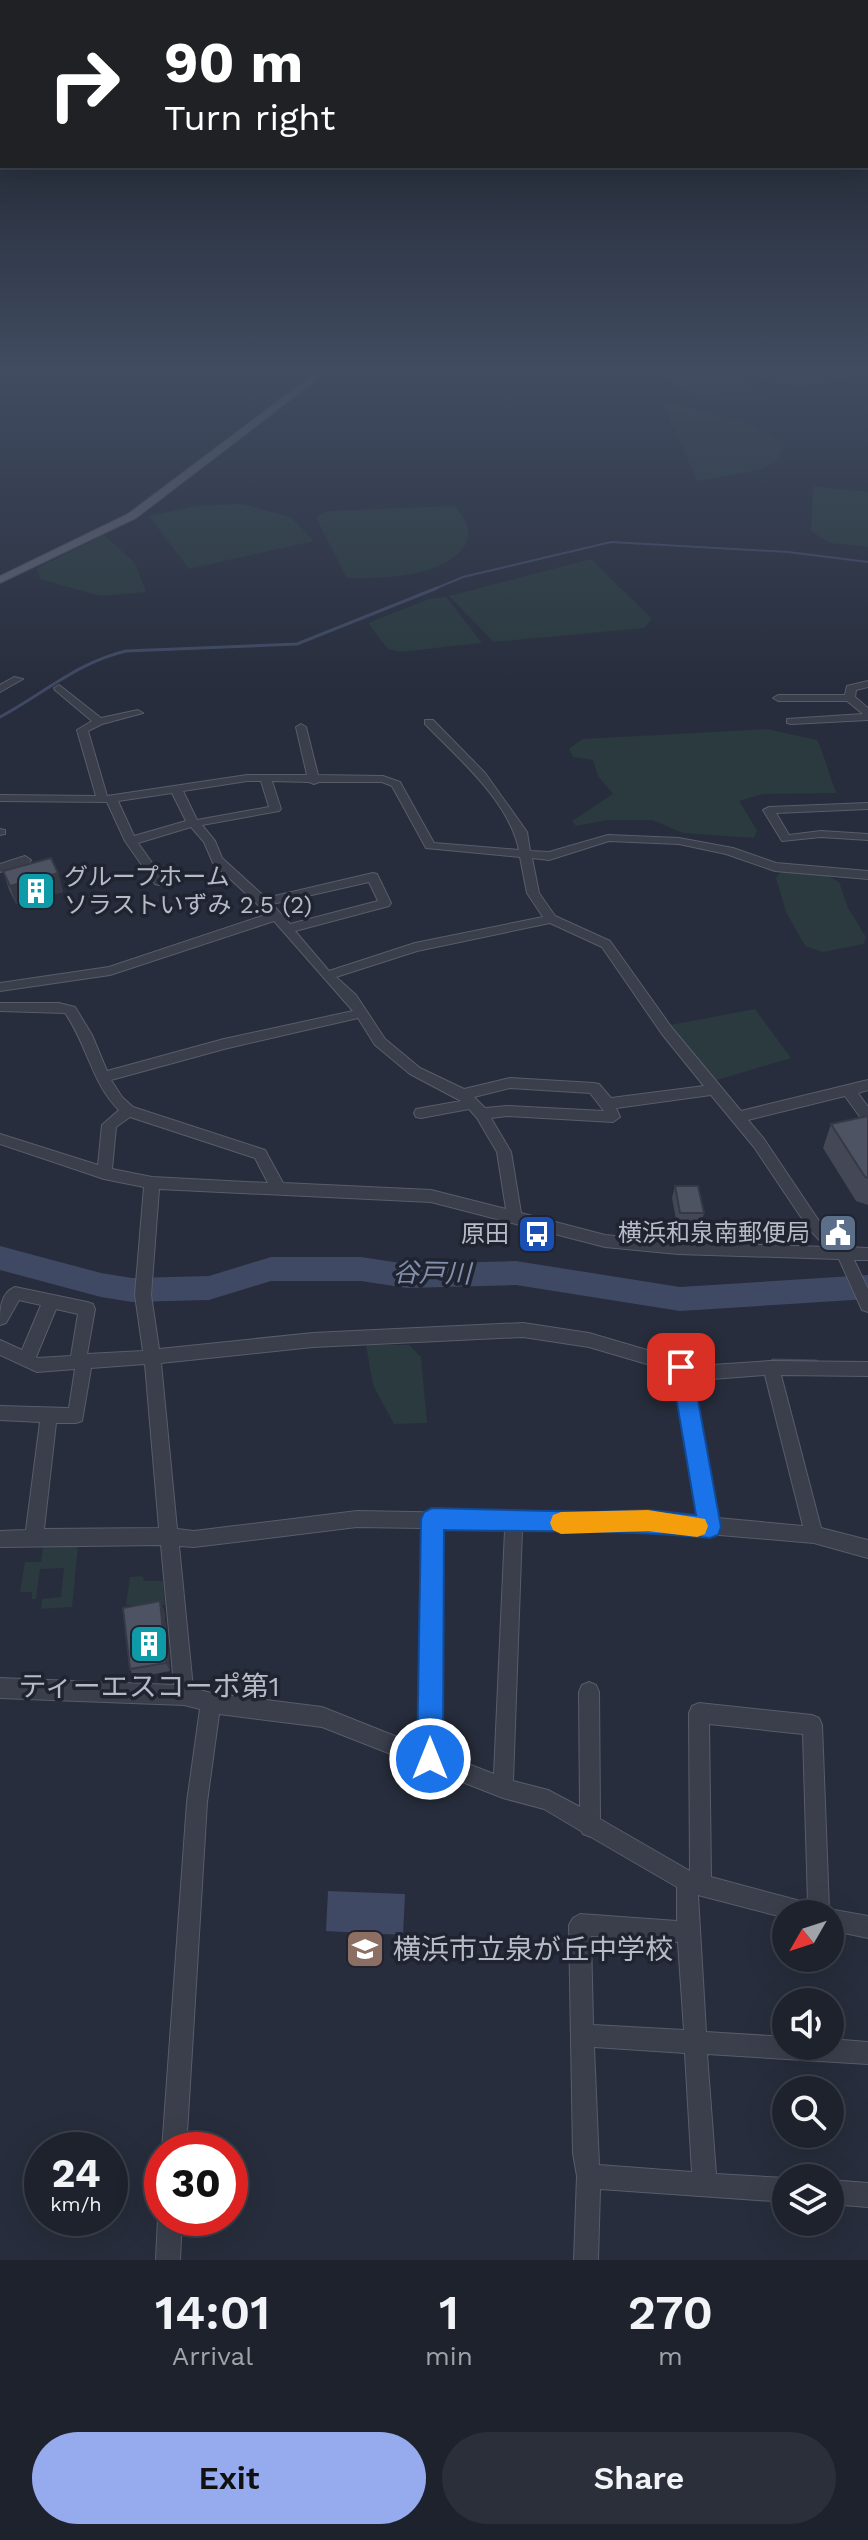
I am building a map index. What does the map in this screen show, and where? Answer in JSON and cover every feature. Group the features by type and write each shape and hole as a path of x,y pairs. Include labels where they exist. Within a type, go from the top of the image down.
{"main road":[{"path":"0,580 132,516 184,476"}],"street":[{"path":"0,689 18,679"},
{"path":"868,684 851,688 852,699 868,715"},
{"path":"59,688 99,722"},
{"path":"778,698 868,700"},
{"path":"138,713 99,722 82,730 106,798 159,881"},
{"path":"791,721 868,715"},
{"path":"429,722 481,775 521,832 533,893 551,919 606,944 667,1031 738,1117 814,1225 843,1254 862,1294"},
{"path":"301,727 314,781"},
{"path":"0,798 55,801 106,798 247,778 390,781 396,784 430,846 549,856 620,837 679,841 729,851 775,867 868,875"},
{"path":"131,841 194,823 275,809 266,779"},
{"path":"176,789 194,823 230,874 264,902 327,976 351,998 380,1042 397,1059 472,1104 507,1111 613,1117 608,1104 594,1088 510,1083 472,1104 421,1113"},
{"path":"868,806 769,810 786,839 821,834 868,837"},
{"path":"0,868 25,860"},
{"path":"264,902 373,877 385,903 287,929"},
{"path":"0,987 110,971 276,916"},
{"path":"327,976 415,947 551,919"},
{"path":"0,1007 59,1007 70,1010 84,1033 109,1092 128,1111 260,1154 278,1187"},
{"path":"103,1077 224,1044 362,1013"},
{"path":"738,1117 868,1085"},
{"path":"608,1104 715,1089"},
{"path":"849,1091 868,1117"},
{"path":"472,1104 504,1152 514,1215"},
{"path":"104,1173 109,1125 128,1111"},
{"path":"0,1139 104,1173 152,1183 431,1196 605,1241 678,1248 868,1254"},
{"path":"152,1183 143,1295 152,1355 184,1695"},
{"path":"0,1318 15,1293 87,1309 76,1416 0,1413"},
{"path":"26,1361 51,1301"},
{"path":"0,1347 37,1365 207,1353 313,1340 523,1330 589,1340 681,1367 712,1372 771,1368 868,1369"},
{"path":"681,1367 710,1527"},
{"path":"771,1368 814,1535"},
{"path":"34,1537 49,1415"},
{"path":"0,1539 194,1539 357,1519 648,1521 814,1535 868,1549"},
{"path":"430,1759 432,1519"},
{"path":"503,1788 514,1522"},
{"path":"0,1688 184,1695 211,1703 322,1717 503,1788 548,1800 590,1827 694,1884 772,1904"},
{"path":"589,1692 590,1827"},
{"path":"175,2132 197,1802 211,1703"},
{"path":"705,2185 688,1932 694,1884 699,1713 812,1725 818,1900"},
{"path":"844,1922 868,1927"},
{"path":"586,2260 589,2176 585,2153 580,1925 688,1932"},
{"path":"582,2035 868,2053"},
{"path":"589,2176 772,2189"},
{"path":"844,2193 868,2195"},
{"path":"168,2260 169,2236"}],"shaded area":[{"path":"695,476 724,476 697,481"},
{"path":"813,486 868,492 868,547 830,543 811,531"},
{"path":"242,504 290,517 314,541 189,569 149,516 197,506"},
{"path":"454,506 465,520 468,533 466,544 458,554 433,568 391,577 347,578 316,518 327,511"},
{"path":"104,535 135,563 146,592 100,596 40,579 37,568"},
{"path":"591,559 652,619 644,628 494,642 449,596"},
{"path":"446,597 482,643 400,652 388,649 368,623 429,599"},
{"path":"767,729 817,740 837,793 763,794 739,801 757,830 754,838 683,833 652,820 608,820 576,826 572,821 613,794 598,776 593,760 573,757 569,749 582,739"},
{"path":"781,872 828,876 839,882 848,908 866,937 864,944 823,952 805,946 786,912 776,878"},
{"path":"755,1009 791,1058 714,1081 670,1025"},
{"path":"366,1345 409,1345 421,1357 427,1423 394,1424 373,1385"},
{"path":"78,1546 72,1607 41,1609 42,1599 61,1597 64,1568 40,1569 36,1599 32,1599 32,1592 20,1592 25,1562 41,1562 43,1547"},
{"path":"143,1576 144,1581 163,1581 165,1605 126,1605 130,1577"}],"water":[{"path":"328,1891 405,1894 403,1935 326,1931"}],"building":[{"path":"51,858 58,873 10,886 3,871"},
{"path":"868,1116 868,1178 831,1124"},
{"path":"675,1186 698,1186 704,1213 680,1213"},
{"name":"ティーエスコーポ第1","path":"160,1601 166,1663 130,1669 123,1608"}],"waterway":[{"path":"432,590 463,577 611,542 788,552 868,562"},
{"path":"432,590 437,588"},
{"path":"0,717 76,671 126,651 297,644 432,590"},
{"name":"谷戸川","path":"0,1258 101,1285 132,1290 209,1288 271,1269 361,1269 407,1276 516,1273 680,1299 868,1287"},
{"path":"655,1352 697,1363"},
{"path":"773,1361 816,1362"}],"slow traffic":[{"path":"561,1523 648,1521 697,1526"}],"place":[{"name":"グループホーム ソラストいずみ 2.5 (2)","path":"36,891"},
{"name":"横浜和泉南郵便局","path":"838,1233"},
{"name":"原田","path":"537,1234"},
{"name":"ティーエスコーポ第1","path":"149,1644"},
{"name":"横浜市立泉が丘中学校","path":"365,1949"}],"route":[{"path":"430,1759 432,1519 594,1523 648,1521 710,1527 681,1367"}]}
